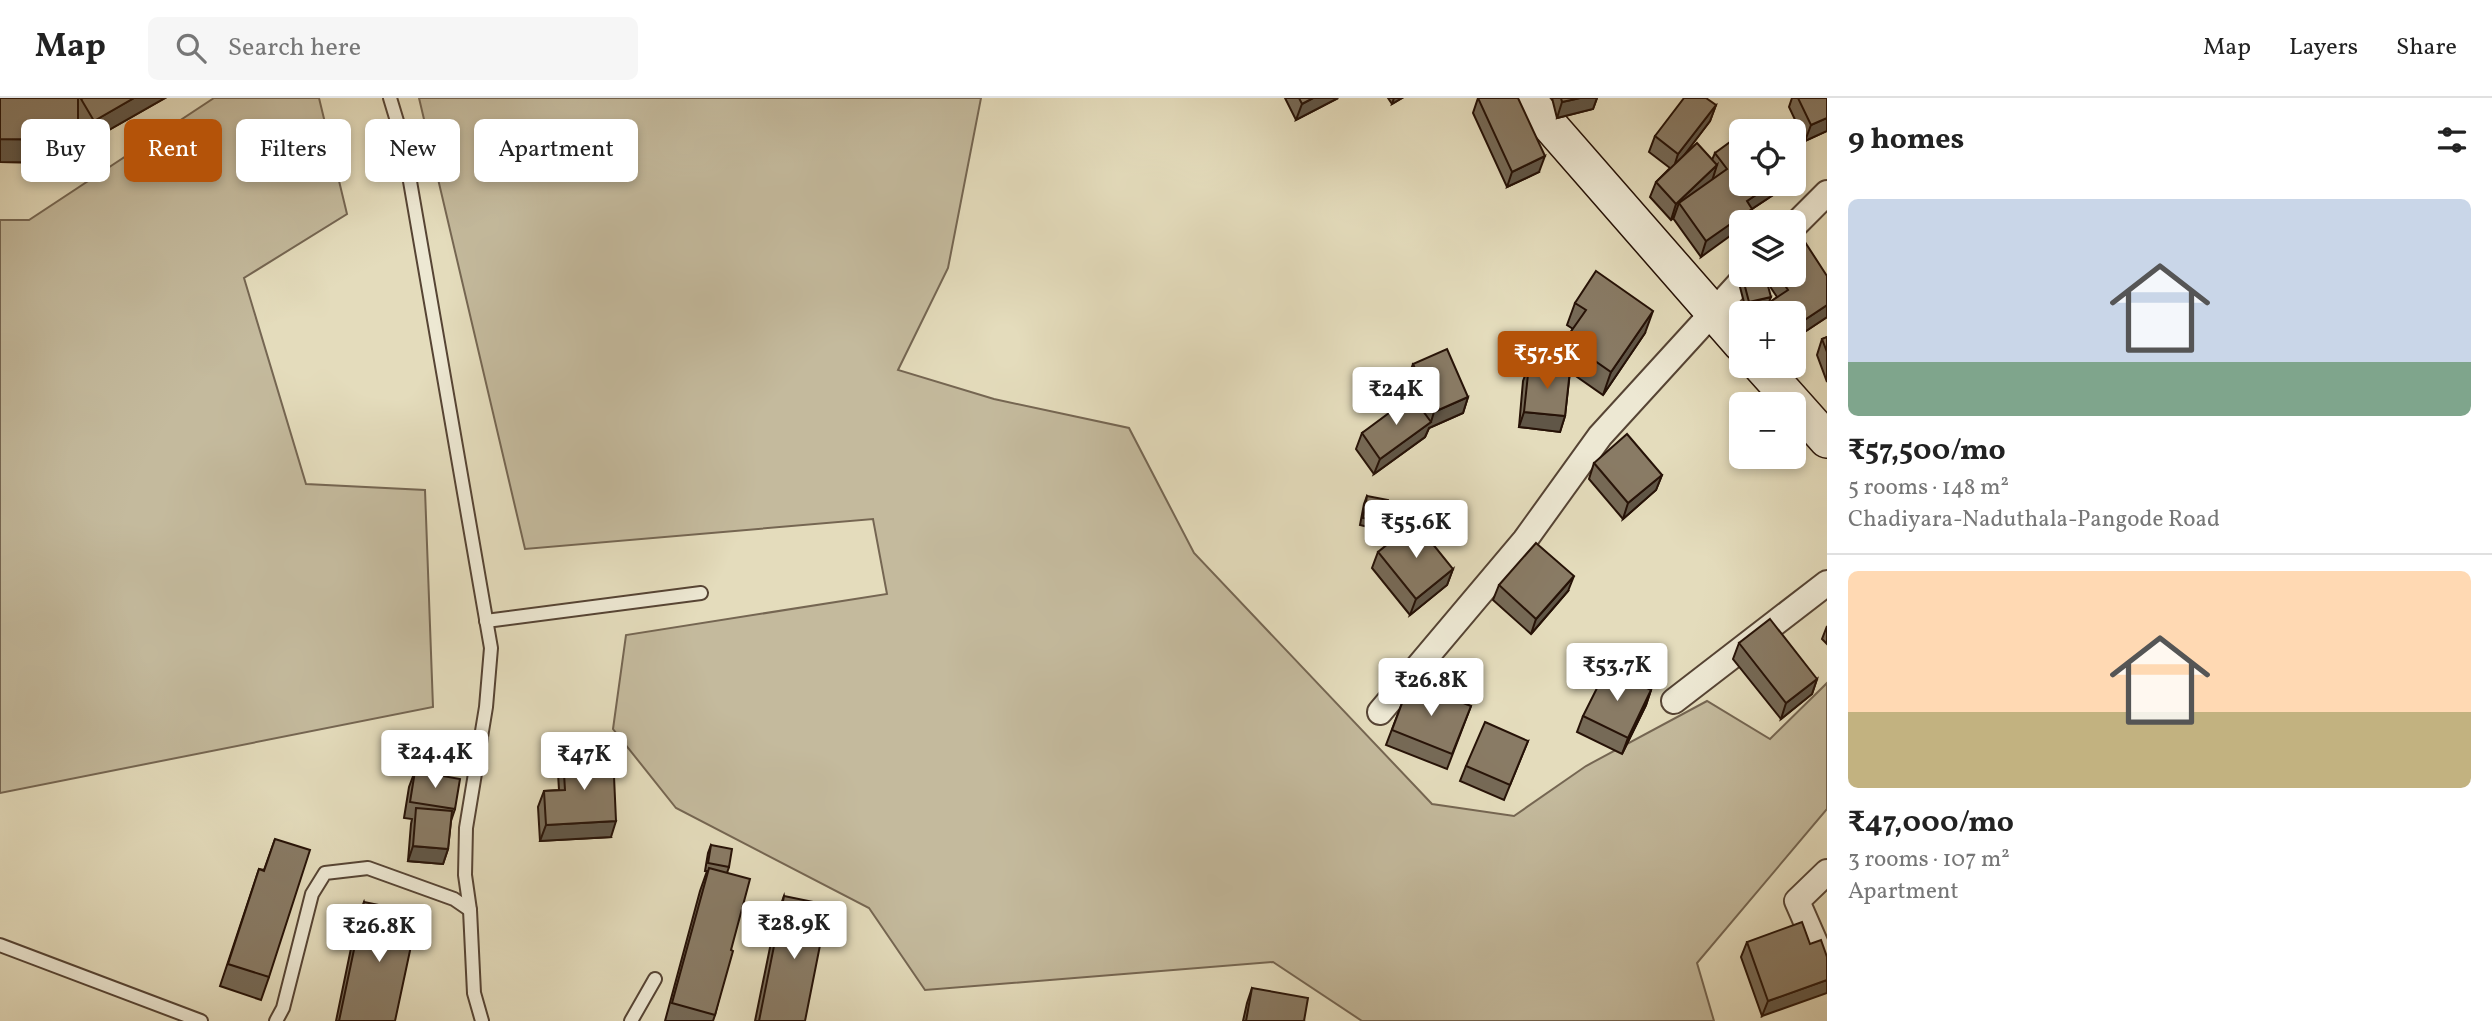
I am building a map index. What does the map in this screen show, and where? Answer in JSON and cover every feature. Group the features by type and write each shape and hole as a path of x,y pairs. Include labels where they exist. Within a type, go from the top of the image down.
{"street":[{"path":"1526,98 1729,331"},
{"path":"1806,214 1827,192"},
{"path":"1380,712 1525,540 1600,436 1736,287"},
{"path":"1772,378 1827,440"},
{"path":"1674,701 1827,583"},
{"path":"1821,956 1797,901 1827,872"}],"lane":[{"path":"390,98 403,141 491,648 490,675 466,828 466,875 474,993 482,1021"},
{"path":"486,621 701,593"},
{"path":"276,1021 283,1008 312,894 325,873 368,868 454,899 470,910"},
{"path":"0,945 201,1021"},
{"path":"631,1021 655,979"}],"shaded area":[{"path":"214,98 319,98 324,119 236,119 236,182 339,182 347,214 244,278 306,484 425,490 433,707 0,793 0,220 29,220 87,182 110,182 110,167 124,157 124,182 222,182 222,119 182,119"},
{"path":"419,98 981,98 948,268 898,370 994,399 1129,428 1194,553 1432,804 1514,816 1586,766 1707,701 1770,739 1827,683 1827,809 1697,963 1714,1021 1362,1021 1273,962 925,990 869,908 676,808 613,729 626,635 887,594 873,519 525,549 439,182 460,182 460,119 424,119"}],"building":[{"path":"0,98 78,98 78,119 21,119 21,139 0,139"},
{"path":"134,98 97,119 93,119 81,99"},
{"path":"1299,98 1313,98 1302,104"},
{"path":"1478,98 1518,98 1545,156 1512,172"},
{"path":"1561,98 1580,98 1562,102"},
{"path":"1684,98 1706,98 1716,105 1678,154 1655,136"},
{"path":"1798,98 1827,98 1827,118 1811,125"},
{"path":"1697,143 1717,165 1676,204 1656,182"},
{"path":"1729,143 1729,196 1754,196 1747,201 1752,209 1729,210 1729,225 1706,241 1679,203 1727,169 1715,153"},
{"path":"1806,244 1827,276 1827,305 1806,319 1806,301 1772,301 1788,290 1786,287 1806,287"},
{"path":"1596,271 1653,311 1611,372 1565,340 1586,310 1575,303"},
{"path":"1745,287 1768,287 1771,297 1749,301"},
{"path":"1827,337 1827,352 1822,339"},
{"path":"1447,349 1468,397 1434,412 1413,364"},
{"path":"1529,365 1570,370 1565,416 1524,412"},
{"path":"1412,396 1431,422 1380,459 1362,433"},
{"path":"1627,434 1662,475 1628,503 1594,463"},
{"path":"1367,496 1388,500 1384,522 1363,518"},
{"path":"1415,522 1453,569 1416,599 1378,552"},
{"path":"1536,543 1574,576 1536,619 1499,585"},
{"path":"1770,619 1817,679 1786,703 1739,643"},
{"path":"1607,668 1651,690 1628,738 1583,716"},
{"path":"1410,682 1471,706 1452,754 1392,730"},
{"path":"1485,722 1528,741 1510,785 1466,766"},
{"path":"613,754 616,821 546,825 544,791 565,790 563,757"},
{"path":"415,771 460,779 455,809 410,802"},
{"path":"416,808 452,811 448,849 413,846"},
{"path":"275,839 310,850 269,977 228,964 259,869 264,871"},
{"path":"711,845 732,849 729,867 708,863"},
{"path":"709,868 750,879 715,1015 672,1003"},
{"path":"784,896 828,905 805,1021 759,1021"},
{"path":"364,902 418,913 395,1021 339,1021"},
{"path":"1802,922 1810,944 1821,940 1827,957 1827,980 1768,1001 1747,942"},
{"path":"1252,988 1308,998 1304,1021 1246,1021"}]}
